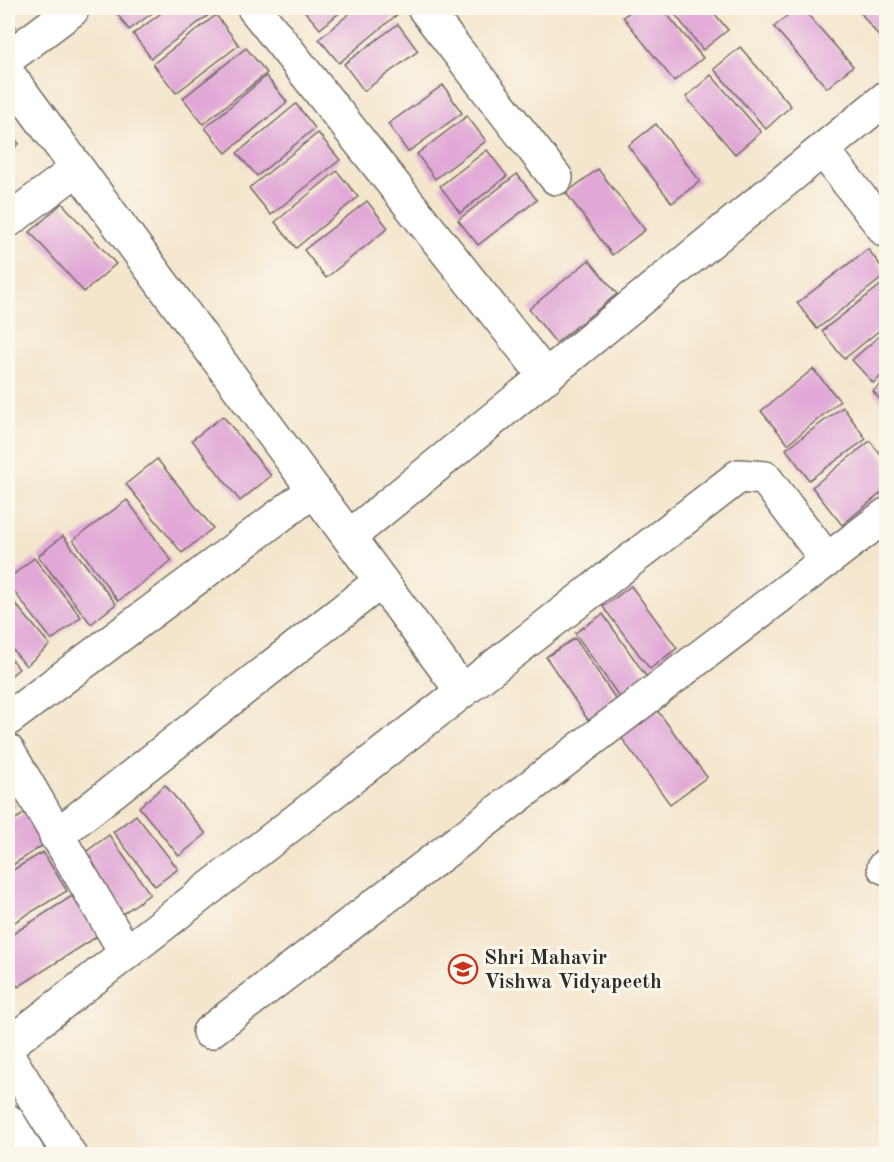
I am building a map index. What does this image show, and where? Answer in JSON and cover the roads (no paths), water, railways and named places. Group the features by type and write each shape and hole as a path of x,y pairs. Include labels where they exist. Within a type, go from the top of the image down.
{"street":[{"path":"254,8 546,377"},
{"path":"424,8 556,178"},
{"path":"8,58 72,10"},
{"path":"8,74 462,691"},
{"path":"349,537 886,99"},
{"path":"823,150 886,231"},
{"path":"8,221 77,169"},
{"path":"8,1045 739,476 765,477 827,560"},
{"path":"8,719 314,490"},
{"path":"209,1032 886,515"},
{"path":"56,836 381,581"},
{"path":"8,751 126,953"},
{"path":"8,1056 69,1155"},
{"path":"8,1121 28,1155"}],"place":[{"name":"Shri Mahavir Vishwa Vidyapeeth","path":"463,969"}]}
